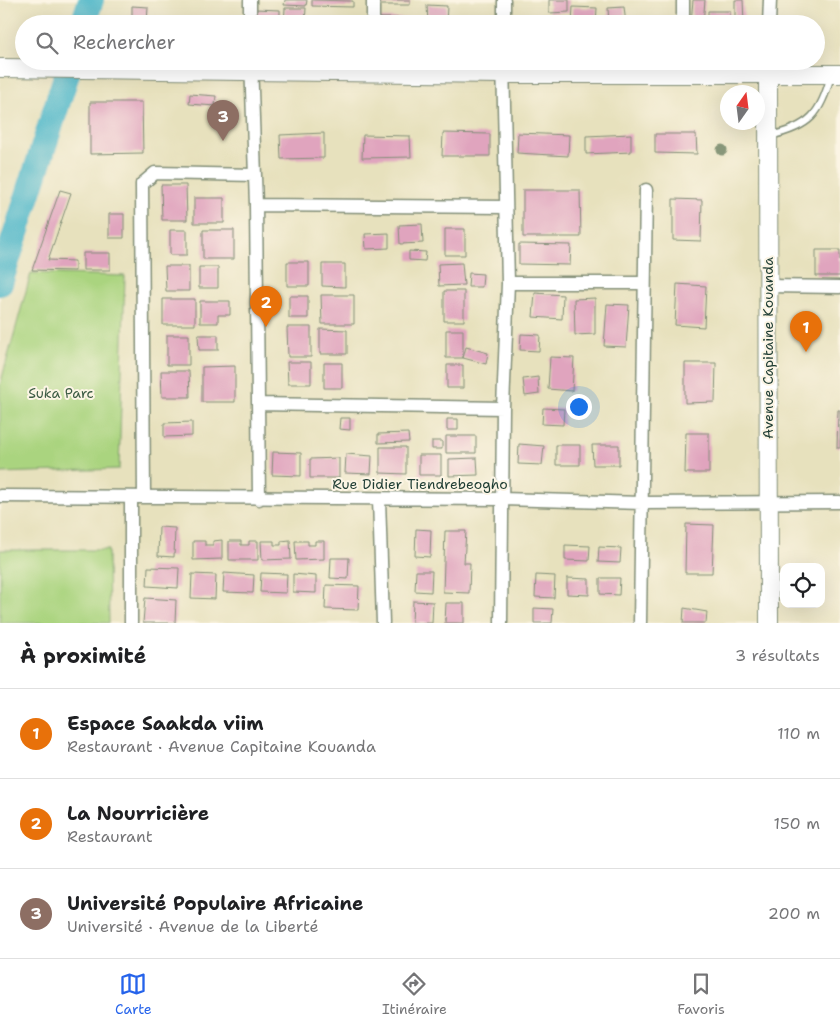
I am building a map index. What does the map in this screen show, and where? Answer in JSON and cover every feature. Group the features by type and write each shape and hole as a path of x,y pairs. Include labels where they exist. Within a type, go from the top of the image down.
{"main road":[{"path":"0,68 15,68"},
{"name":"Avenue Capitaine Kouanda","path":"768,70 769,623"},
{"path":"797,70 836,74"}],"street":[{"path":"250,0 250,15"},
{"path":"373,0 373,15"},
{"path":"504,0 504,15"},
{"path":"683,0 683,15"},
{"path":"769,15 770,0"},
{"path":"251,70 256,205 259,499"},
{"path":"501,623 503,408 508,283 503,70"},
{"path":"144,497 142,184 155,173 254,175"},
{"path":"640,623 643,282 646,190"},
{"path":"256,205 505,207"},
{"path":"508,283 643,282"},
{"path":"768,286 840,287"},
{"path":"258,404 503,408"},
{"name":"Rue Didier Tiendrebeogho","path":"0,496 502,499 642,503 840,502"},
{"path":"131,497 131,623"},
{"path":"379,499 383,623"}],"lane":[{"path":"768,136 790,132 812,118 818,111 836,74"}],"green space":[{"name":"Suka Parc","path":"31,273 125,276 119,469 0,473 0,385"},
{"path":"0,550 108,550 109,623 0,623"}],"building":[{"path":"285,0 307,0 306,6 284,5"},
{"path":"312,0 353,1 353,7 312,6"},
{"path":"377,0 410,0 410,5 377,5"},
{"path":"549,0 569,0 569,12 549,13"},
{"path":"693,0 705,0 704,15 692,15"},
{"path":"735,0 743,0 744,15 735,15"},
{"path":"427,5 447,6 446,15 428,15"},
{"path":"132,6 148,7 148,15 132,15"},
{"path":"573,7 597,8 597,15 573,15"},
{"path":"624,7 625,15 608,15 608,8"},
{"path":"285,8 306,8 306,15 285,15"},
{"path":"255,9 280,10 280,15 255,15"},
{"path":"708,11 730,11 730,15 708,15"},
{"path":"190,94 216,96 215,106 189,104"},
{"path":"90,102 142,102 143,153 90,154"},
{"path":"324,133 324,158 281,159 280,135"},
{"path":"443,133 490,134 490,156 442,156"},
{"path":"518,133 569,135 568,156 517,153"},
{"path":"631,134 631,152 586,154 586,136"},
{"path":"655,134 696,134 697,154 655,153"},
{"path":"363,135 410,136 411,157 362,158"},
{"path":"161,185 186,185 187,220 162,220"},
{"path":"60,190 71,193 48,260 75,261 75,271 32,270"},
{"path":"523,190 580,190 581,237 523,237"},
{"path":"194,198 224,198 224,223 194,223"},
{"path":"673,199 702,200 701,241 673,240"},
{"path":"109,214 124,214 124,238 109,238"},
{"path":"422,224 423,243 400,244 399,225"},
{"path":"445,229 465,229 465,255 445,255"},
{"path":"170,230 187,230 187,255 170,255"},
{"path":"203,230 234,230 234,259 203,259"},
{"path":"389,233 389,248 366,249 365,234"},
{"path":"519,244 571,245 570,265 519,264"},
{"path":"816,250 840,250 840,276 816,276"},
{"path":"409,251 426,252 425,261 409,260"},
{"path":"83,253 110,253 110,270 83,270"},
{"path":"287,262 309,262 309,286 287,286"},
{"path":"462,263 464,285 439,286 438,264"},
{"path":"322,264 345,264 345,287 322,286"},
{"path":"165,266 189,266 189,291 166,291"},
{"path":"199,267 218,267 218,288 199,288"},
{"path":"469,273 483,274 482,287 468,287"},
{"path":"677,284 706,286 704,327 675,325"},
{"path":"444,291 464,291 464,321 444,321"},
{"path":"535,293 563,295 562,319 533,317"},
{"path":"321,295 354,295 354,324 322,324"},
{"path":"289,296 308,296 308,318 289,318"},
{"path":"595,298 595,334 575,335 574,299"},
{"path":"163,299 195,299 195,325 163,325"},
{"path":"200,301 230,301 230,315 218,315 218,323 200,323"},
{"path":"607,304 629,305 626,347 604,346"},
{"path":"287,327 311,327 311,357 288,357"},
{"path":"320,329 347,330 347,354 320,354"},
{"path":"446,330 463,330 463,358 446,358"},
{"path":"521,334 540,335 539,351 520,350"},
{"path":"167,335 189,335 189,365 167,365"},
{"path":"198,335 218,335 218,350 199,350"},
{"path":"466,347 488,353 486,364 463,358"},
{"path":"550,357 574,358 572,391 548,389"},
{"path":"287,362 311,362 311,384 288,384"},
{"path":"324,363 342,363 342,388 324,388"},
{"path":"685,363 716,363 715,402 685,403"},
{"path":"447,365 463,365 463,388 447,388"},
{"path":"235,366 235,402 202,402 202,367"},
{"path":"161,371 189,371 190,397 162,397"},
{"path":"538,377 539,394 525,396 523,379"},
{"path":"543,408 564,409 563,425 542,424"},
{"path":"838,410 840,410 840,448 837,448"},
{"path":"340,418 350,418 350,430 339,429"},
{"path":"447,419 458,419 458,430 447,430"},
{"path":"192,422 192,436 164,437 164,423"},
{"path":"408,433 409,442 378,443 378,434"},
{"path":"686,433 709,433 709,473 685,473"},
{"path":"446,436 476,436 476,453 446,453"},
{"path":"432,441 442,441 442,449 432,449"},
{"path":"519,444 544,446 542,465 518,464"},
{"path":"556,445 580,445 580,465 556,465"},
{"path":"592,445 619,445 619,465 593,465"},
{"path":"380,447 406,447 406,474 380,473"},
{"path":"273,452 301,453 301,476 272,475"},
{"path":"346,454 372,456 371,474 345,473"},
{"path":"419,455 441,455 441,475 419,475"},
{"path":"339,458 339,478 310,478 310,459"},
{"path":"477,458 478,475 449,476 449,459"},
{"path":"686,524 714,525 712,573 685,573"},
{"path":"159,527 175,528 174,557 158,556"},
{"path":"416,529 431,530 430,557 415,556"},
{"path":"445,531 466,531 464,563 470,563 469,593 443,592"},
{"path":"222,540 222,559 193,560 193,541 205,541 205,545 213,545 213,541"},
{"path":"290,540 291,559 262,560 261,541 274,541 274,545 281,545 281,541"},
{"path":"229,541 241,541 241,545 249,545 249,541 258,541 258,560 229,560"},
{"path":"295,541 308,541 308,545 315,545 315,541 324,541 324,559 296,560"},
{"path":"565,545 590,546 589,561 565,560"},
{"path":"599,547 621,548 620,563 598,562"},
{"path":"331,558 349,558 348,579 330,578"},
{"path":"148,567 179,568 178,588 147,586"},
{"path":"416,571 432,571 431,592 415,591"},
{"path":"224,573 254,575 253,593 223,592"},
{"path":"261,573 287,574 286,593 260,592"},
{"path":"192,574 216,575 215,599 191,598"},
{"path":"293,574 316,576 316,593 293,592"},
{"path":"536,575 555,576 554,598 535,597"},
{"path":"567,578 589,579 589,595 567,594"},
{"path":"600,578 620,578 619,595 600,594"},
{"path":"326,585 359,586 358,610 325,609"},
{"path":"145,598 176,600 175,623 143,623"},
{"path":"413,601 433,602 432,623 412,623"},
{"path":"446,603 464,603 464,623 445,623"},
{"path":"534,608 553,609 552,623 534,623"},
{"path":"684,608 707,612 706,623 683,623"}],"waterway":[{"path":"86,15 91,0"},
{"path":"0,283 68,70"}],"place":[{"name":"Université Populaire Africaine","path":"223,141"},
{"name":"La Nourricière","path":"266,327"},
{"name":"Espace Saakda viim","path":"806,352"}]}
